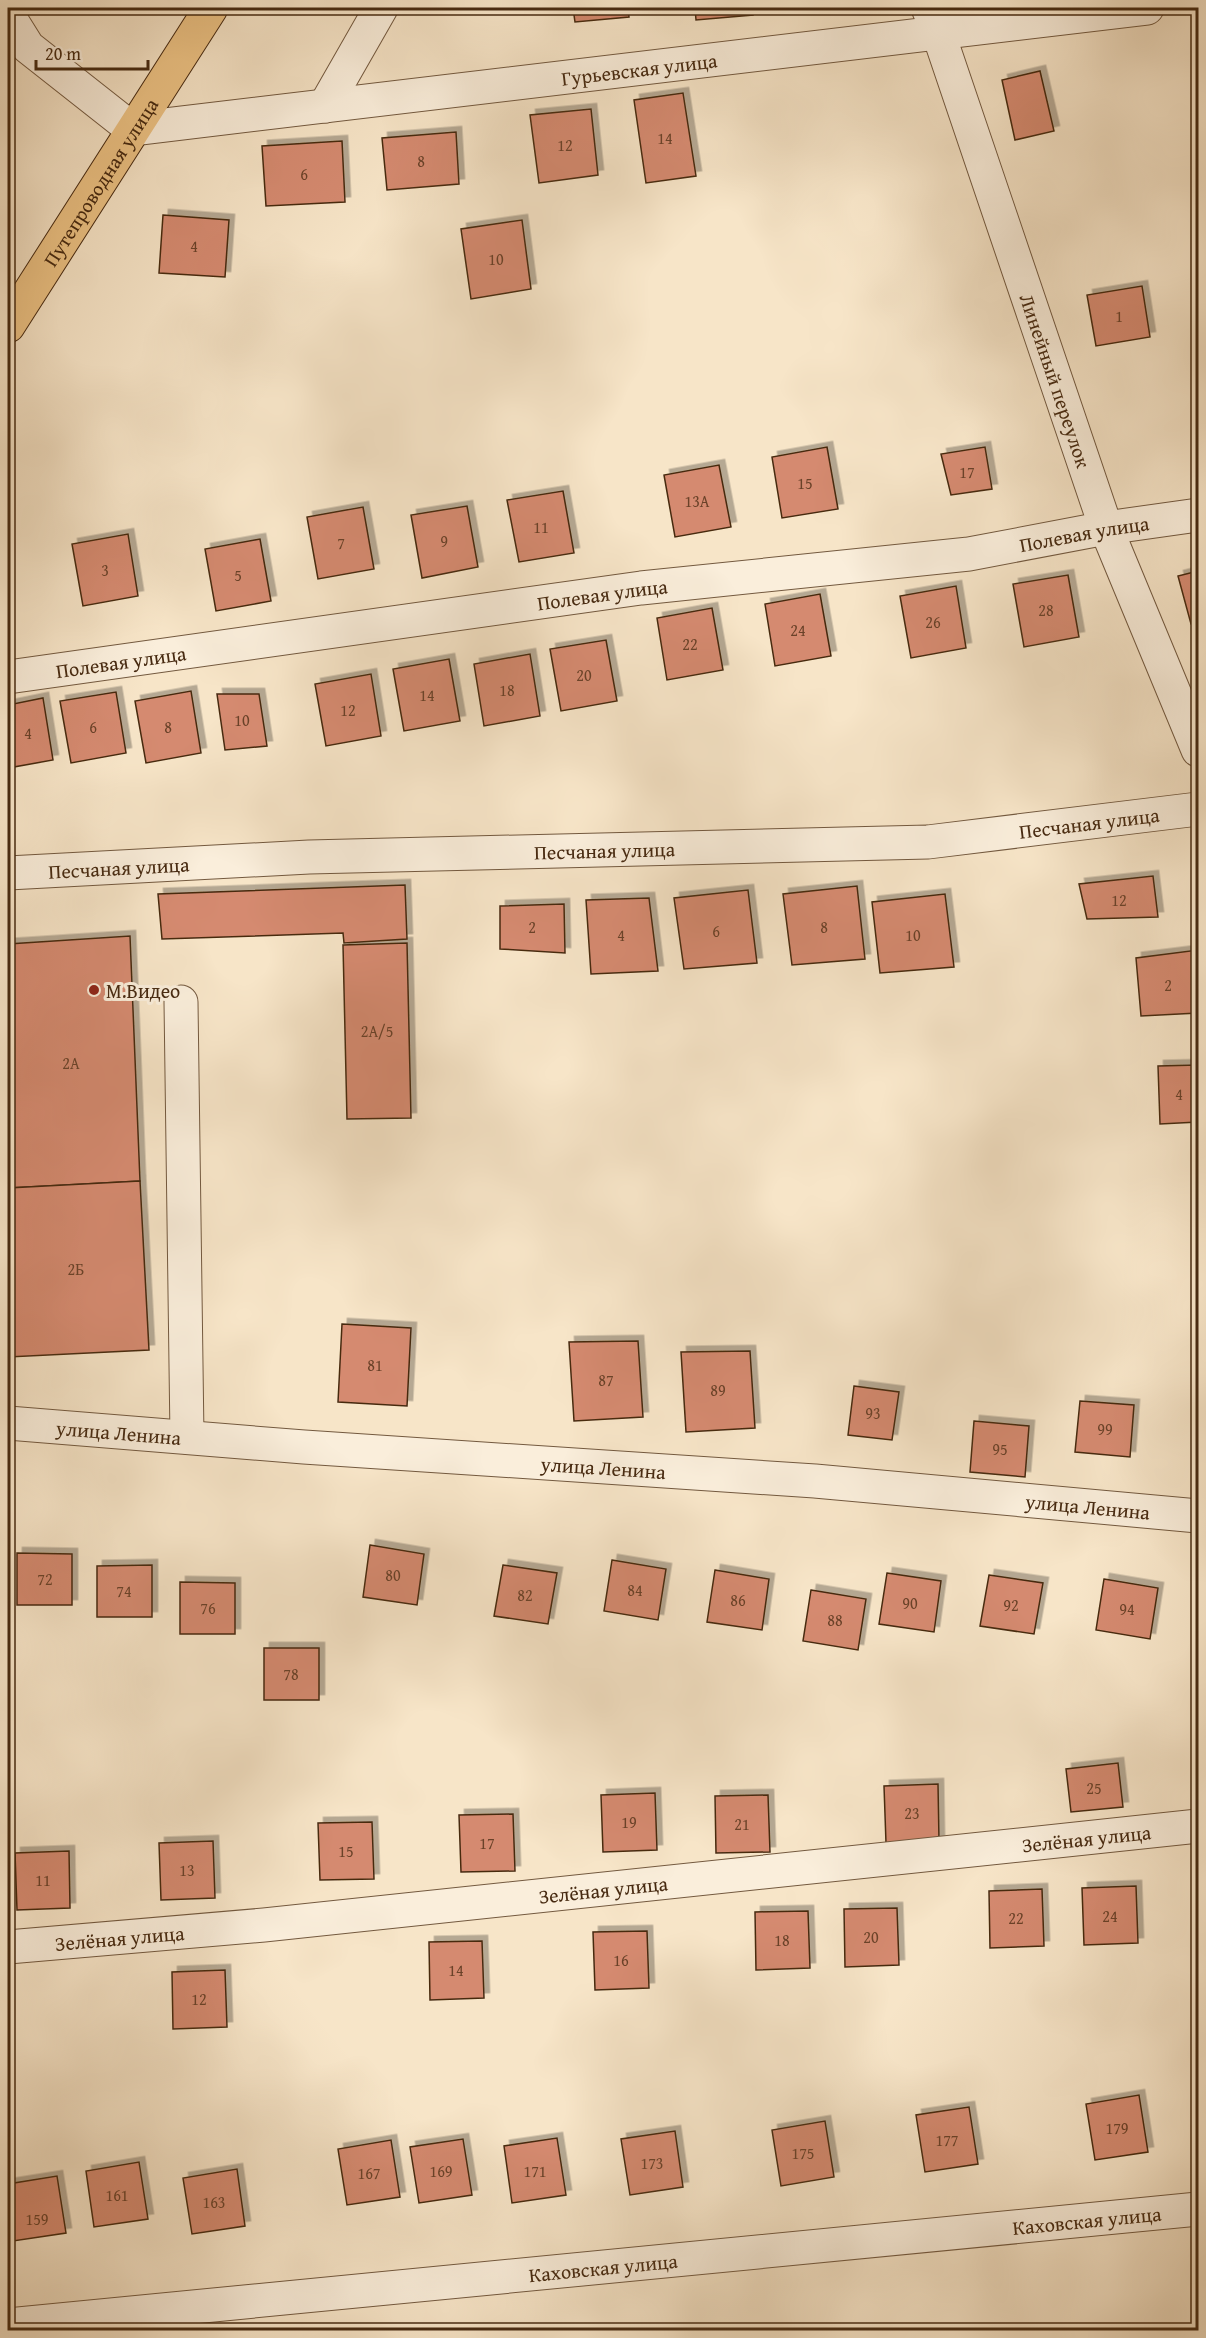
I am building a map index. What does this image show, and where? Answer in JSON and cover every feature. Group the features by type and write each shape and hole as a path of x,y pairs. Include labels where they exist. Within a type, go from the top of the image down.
{"main road":[{"name":"Путепроводная улица","path":"8,326 211,8"}],"street":[{"path":"325,106 381,8"},
{"name":"Гурьевская улица","path":"132,129 325,106 933,20 1147,8"},
{"path":"8,15 28,47 132,129"},
{"name":"Линейный переулок","path":"933,20 1106,528 1198,750"},
{"name":"Полевая улица","path":"8,677 641,588 969,554 1106,528 1198,515"},
{"name":"Песчаная улица","path":"8,873 320,857 928,842 1198,809"},
{"path":"181,1002 187,1437"},
{"name":"улица Ленина","path":"8,1422 328,1449 815,1481 1198,1516"},
{"name":"Зелёная улица","path":"8,1947 264,1926 1198,1826"},
{"name":"Каховская улица","path":"8,2325 1198,2210"}],"building":[{"path":"573,8 628,8 629,17 575,22"},
{"path":"695,8 752,8 753,15 696,20"},
{"path":"1040,71 1054,131 1015,140 1002,80"},
{"path":"683,93 696,176 646,183 634,100"},
{"path":"591,109 598,175 539,183 530,115"},
{"path":"456,132 459,184 387,190 382,138"},
{"path":"342,141 345,202 266,206 262,146"},
{"path":"163,215 229,220 225,277 159,273"},
{"path":"522,220 531,289 471,299 461,229"},
{"path":"1142,286 1150,337 1096,346 1087,295"},
{"path":"1198,427 1198,452 1194,428"},
{"path":"827,447 838,509 782,518 772,457"},
{"path":"985,447 992,489 951,495 941,454"},
{"path":"719,465 731,527 675,537 664,475"},
{"path":"563,491 574,553 519,562 507,500"},
{"path":"467,506 478,567 422,578 411,515"},
{"path":"363,507 374,569 318,579 307,517"},
{"path":"128,534 138,596 83,606 72,544"},
{"path":"260,539 271,601 216,611 205,549"},
{"path":"1198,571 1198,623 1191,624 1178,576"},
{"path":"1068,575 1079,637 1024,647 1013,584"},
{"path":"956,586 966,648 911,658 900,596"},
{"path":"820,594 831,656 775,666 765,604"},
{"path":"712,608 723,670 667,680 657,618"},
{"path":"606,640 617,701 561,711 550,649"},
{"path":"530,654 540,716 484,726 474,664"},
{"path":"449,659 460,721 404,731 393,669"},
{"path":"371,674 381,736 326,746 315,684"},
{"path":"191,691 201,753 146,763 135,701"},
{"path":"116,692 126,753 71,763 60,701"},
{"path":"217,694 259,694 267,746 225,750"},
{"path":"43,698 53,760 8,768 8,705"},
{"path":"1153,876 1158,917 1087,919 1079,884"},
{"path":"405,885 407,939 344,943 343,933 162,939 158,894"},
{"path":"857,886 865,959 792,965 783,894"},
{"path":"748,890 757,963 684,969 674,898"},
{"path":"945,894 954,967 880,973 872,902"},
{"path":"649,898 658,971 591,974 586,900"},
{"path":"564,904 565,953 500,949 500,906"},
{"path":"130,936 140,1181 8,1188 8,944"},
{"path":"407,943 411,1118 347,1119 343,945"},
{"path":"1198,950 1198,1013 1141,1016 1136,958"},
{"path":"1198,1065 1198,1122 1160,1124 1158,1066"},
{"path":"140,1181 149,1350 8,1357 8,1188"},
{"path":"342,1324 411,1328 407,1406 338,1402"},
{"path":"638,1341 643,1417 574,1421 569,1342"},
{"path":"750,1351 755,1428 686,1432 681,1352"},
{"path":"854,1386 899,1392 892,1440 848,1435"},
{"path":"1080,1401 1134,1405 1130,1457 1075,1452"},
{"path":"974,1421 1029,1426 1025,1477 970,1472"},
{"path":"370,1545 424,1554 417,1605 363,1597"},
{"path":"17,1553 72,1554 72,1605 17,1605"},
{"path":"612,1560 666,1569 658,1620 604,1611"},
{"path":"152,1565 152,1617 97,1617 97,1566"},
{"path":"503,1565 557,1573 548,1624 494,1616"},
{"path":"715,1570 769,1579 762,1630 707,1622"},
{"path":"887,1573 941,1581 934,1632 879,1624"},
{"path":"989,1575 1043,1583 1034,1634 980,1626"},
{"path":"1104,1579 1158,1588 1150,1639 1096,1630"},
{"path":"180,1582 235,1583 235,1634 180,1634"},
{"path":"811,1590 866,1599 858,1650 803,1641"},
{"path":"264,1648 319,1648 319,1700 264,1700"},
{"path":"1118,1763 1123,1807 1071,1812 1066,1769"},
{"path":"938,1784 939,1841 886,1843 884,1786"},
{"path":"655,1793 657,1850 603,1852 601,1795"},
{"path":"768,1795 770,1852 716,1853 715,1796"},
{"path":"513,1814 515,1871 461,1872 459,1815"},
{"path":"372,1822 374,1879 320,1880 318,1823"},
{"path":"213,1841 215,1898 161,1900 159,1843"},
{"path":"69,1851 70,1908 17,1910 15,1853"},
{"path":"1136,1886 1138,1943 1084,1945 1082,1888"},
{"path":"1042,1889 1044,1946 990,1948 989,1891"},
{"path":"897,1908 899,1965 845,1967 844,1909"},
{"path":"808,1911 810,1968 756,1970 755,1912"},
{"path":"647,1931 649,1988 595,1990 593,1932"},
{"path":"482,1941 484,1998 430,2000 429,1942"},
{"path":"225,1970 227,2027 173,2029 172,1972"},
{"path":"1139,2095 1148,2152 1095,2160 1086,2104"},
{"path":"969,2107 978,2164 925,2172 916,2115"},
{"path":"825,2121 834,2177 781,2186 772,2130"},
{"path":"675,2131 683,2187 630,2195 621,2139"},
{"path":"557,2138 566,2195 512,2203 504,2146"},
{"path":"463,2139 472,2195 419,2203 410,2147"},
{"path":"391,2140 400,2197 347,2205 338,2149"},
{"path":"139,2162 148,2219 94,2227 86,2171"},
{"path":"237,2169 245,2226 192,2234 183,2178"},
{"path":"57,2176 66,2233 13,2241 8,2205 8,2184"}],"place":[{"name":"М.Видео","path":"94,990"}]}
